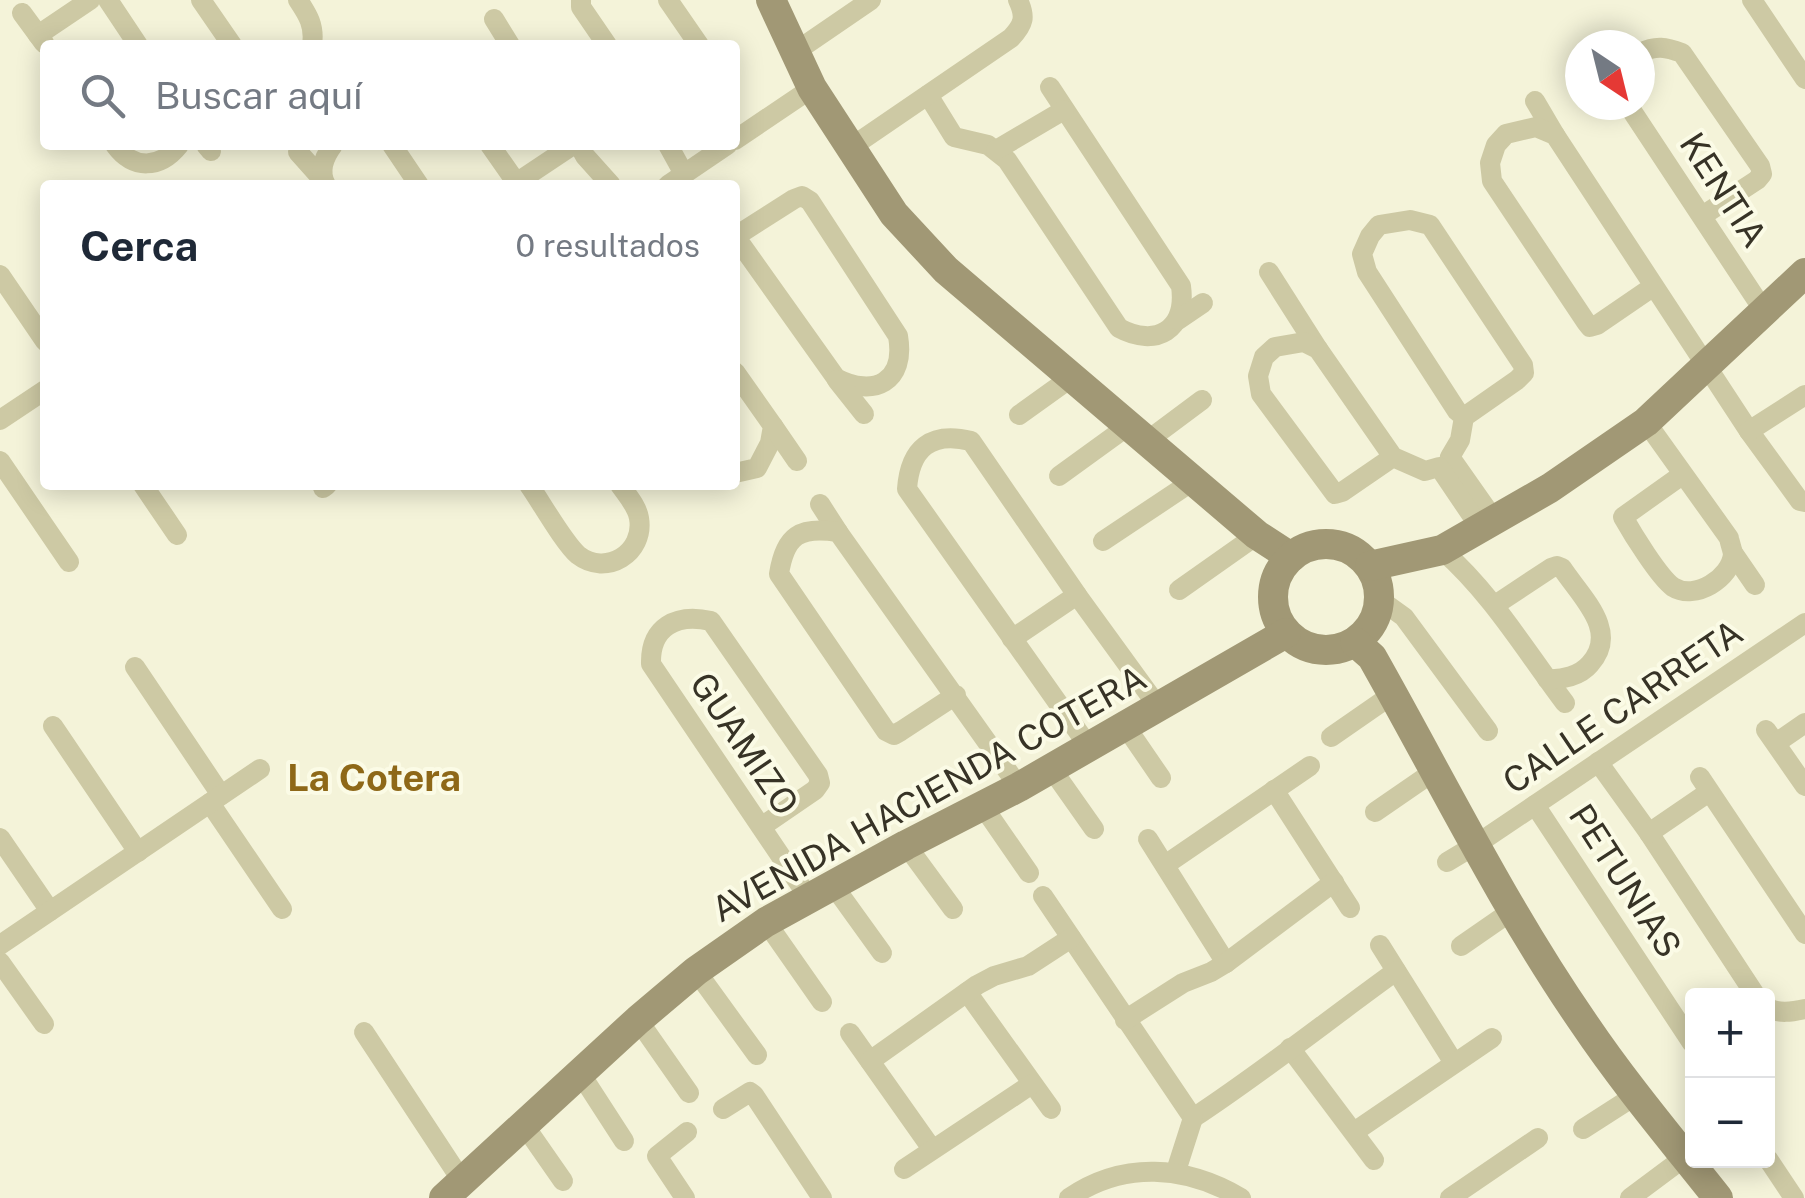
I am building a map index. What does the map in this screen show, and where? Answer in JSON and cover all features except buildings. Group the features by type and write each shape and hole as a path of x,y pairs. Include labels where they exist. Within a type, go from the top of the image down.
{"street":[{"path":"22,13 42,40 90,0"},
{"path":"108,0 135,40"},
{"path":"200,0 228,40"},
{"path":"298,0 310,18 313,40"},
{"path":"668,0 696,40"},
{"path":"771,0 812,88 850,148 894,214 946,270 1257,535 1292,557"},
{"path":"795,52 870,0"},
{"path":"850,148 1012,38 1022,27 1024,14 1018,0"},
{"path":"1752,0 1805,79"},
{"path":"580,2 604,40"},
{"path":"494,19 507,40"},
{"path":"1655,48 1682,53 1760,166 1762,174 1757,180 1702,216"},
{"path":"1050,87 1181,286 1183,301 1178,320"},
{"path":"740,137 812,88"},
{"path":"928,95 954,137 988,145 1007,160 1119,328 1134,336 1150,337 1165,331 1202,302"},
{"path":"1535,101 1749,431 1803,504"},
{"path":"996,150 1064,110"},
{"name":"KENTIA","path":"1638,120 1764,311"},
{"path":"1555,136 1536,127 1506,134 1496,145 1490,163 1492,181 1590,326 1598,326 1654,286"},
{"path":"119,150 124,157 142,163 156,162 173,150"},
{"path":"324,180 322,166 330,150"},
{"path":"395,150 416,180"},
{"path":"493,150 514,180"},
{"path":"523,180 568,150"},
{"path":"580,150 607,180"},
{"path":"669,150 676,179 720,150"},
{"path":"298,152 321,180"},
{"path":"740,233 794,199 802,196 810,201 890,322 901,353 894,371 883,383 865,389 836,378"},
{"path":"1464,417 1367,272 1362,254 1379,225 1410,220 1430,225 1523,365 1524,373 1518,380 1464,417 1460,440 1450,457 1488,525"},
{"path":"740,242 864,414"},
{"path":"1269,272 1393,456 1425,471 1439,467 1488,525"},
{"path":"1370,566 1442,550 1550,488 1646,422 1805,273"},
{"path":"0,276 40,335"},
{"path":"1318,349 1304,342 1275,347 1264,358 1258,376 1261,394 1335,494 1393,456"},
{"path":"1019,414 1072,377"},
{"path":"740,379 797,461"},
{"path":"0,420 40,393"},
{"path":"1749,431 1805,395"},
{"path":"1059,476 1202,400"},
{"path":"1646,422 1729,538 1733,553 1755,585"},
{"path":"740,473 758,468 773,426"},
{"path":"1089,747 907,489 908,472 920,450 938,439 952,436 971,441 1159,708"},
{"path":"0,460 69,562"},
{"path":"1682,474 1623,517 1669,584 1681,591 1717,581 1733,553"},
{"path":"1104,541 1193,481"},
{"path":"146,490 177,535"},
{"path":"532,490 576,554 602,563 623,559 636,544 640,529 638,513 623,490"},
{"path":"820,504 1019,787"},
{"path":"838,532 810,530 798,534 782,554 780,574 886,731 894,735 901,732 956,696"},
{"path":"1179,590 1257,535"},
{"path":"1333,544 1347,548 1370,566 1380,599 1368,631 1355,642 1338,649 1319,650 1286,633 1277,619 1274,586 1280,570 1292,557 1304,549 1333,544"},
{"path":"1442,550 1495,605 1565,702"},
{"path":"1495,605 1551,568 1562,568 1601,626 1603,642 1586,670 1560,680 1547,680"},
{"path":"1012,638 1077,595"},
{"path":"1380,599 1404,616 1488,730"},
{"name":"GUAMIZO","path":"761,827 816,790 820,783 818,775 711,620 683,618 656,636 651,664 761,827 882,953"},
{"name":"CALLE CARRETA","path":"1447,862 1805,623"},
{"name":"AVENIDA HACIENDA COTERA","path":"453,1189 638,1020 696,971 766,922 1019,787 1286,633"},
{"path":"1355,642 1372,657 1513,910 1582,1021 1685,1156"},
{"path":"134,667 282,909"},
{"path":"1332,737 1393,694"},
{"path":"1805,723 1771,737 1805,786"},
{"path":"53,726 138,852"},
{"path":"1126,726 1162,778"},
{"path":"1598,762 1751,988"},
{"path":"1164,865 1310,766"},
{"path":"1052,768 1094,829"},
{"path":"0,945 260,770"},
{"path":"1375,812 1436,770"},
{"path":"1649,833 1705,784 1805,934"},
{"path":"1274,790 1350,908"},
{"path":"982,805 1029,874"},
{"name":"PETUNIAS","path":"1536,805 1685,1032"},
{"path":"0,838 50,912"},
{"path":"1148,839 1226,964"},
{"path":"906,845 953,908"},
{"path":"1125,1020 1183,982 1226,964 1334,882"},
{"path":"1043,896 1193,1118"},
{"path":"1460,946 1513,910"},
{"path":"766,922 822,1002"},
{"path":"870,1061 967,992 994,976 1028,966 1071,938"},
{"path":"1380,945 1454,1064"},
{"path":"0,962 44,1024"},
{"path":"696,971 757,1055"},
{"path":"1176,1172 1193,1118 1250,1081 1396,971"},
{"path":"967,992 1051,1109"},
{"path":"1775,1012 1805,1008"},
{"path":"638,1020 689,1093"},
{"path":"364,1032 453,1189"},
{"path":"850,1033 932,1149"},
{"path":"1354,1132 1492,1038"},
{"path":"1290,1048 1374,1160"},
{"path":"580,1073 624,1141"},
{"path":"904,1169 1032,1084"},
{"path":"724,1109 750,1092 822,1198"},
{"path":"1583,1129 1636,1095"},
{"path":"524,1125 563,1181"},
{"path":"684,1198 657,1156 688,1132"},
{"path":"1450,1198 1538,1138"},
{"path":"1630,1198 1685,1158"},
{"path":"1695,1168 1718,1198"},
{"path":"1774,1168 1794,1198"},
{"path":"1068,1198 1088,1184 1130,1173 1176,1172 1218,1184 1241,1198"}],"district":[{"name":"La Cotera","path":"374,778"}]}
